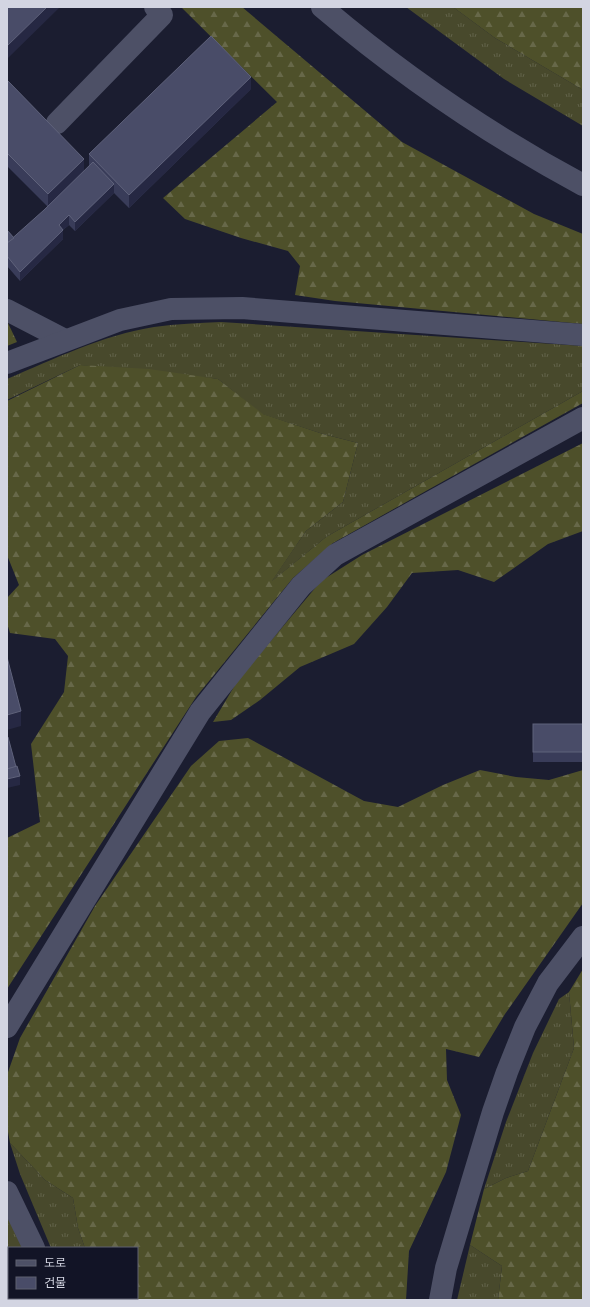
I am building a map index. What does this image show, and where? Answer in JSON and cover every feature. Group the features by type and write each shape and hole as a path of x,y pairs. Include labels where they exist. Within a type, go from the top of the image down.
{"street":[{"path":"56,123 162,15 155,7"},
{"path":"322,7 359,38 460,112 553,169 583,185"},
{"path":"7,363 120,320 171,309 242,308 583,335"},
{"path":"7,310 65,340"},
{"path":"7,1027 200,712 301,586 335,555 583,418"},
{"path":"440,1300 446,1268 493,1112 507,1072 525,1027 548,983 583,937"},
{"path":"7,1192 34,1247"}],"green space":[{"path":"181,7 242,7 402,142 534,214 583,234 583,324 335,301 295,295 300,266 288,251 241,238 185,219 163,198 277,102"},
{"path":"406,7 453,7 495,38 583,90 583,126 504,79"},
{"path":"453,7 583,7 583,90 495,38"},
{"path":"7,321 17,342 7,346"},
{"path":"221,322 583,346 583,391 326,537 271,582 306,531 343,502 358,443 323,434 262,414 218,379 80,365 7,400 7,379 97,342 154,327"},
{"path":"80,365 149,369 218,379 263,414 323,434 358,443 343,502 306,531 272,581 326,537 583,391 583,403 333,543 293,578 196,697 7,989 7,838 40,822 31,744 64,692 68,656 55,639 10,633 7,623 7,598 19,585 7,555 7,401"},
{"path":"583,443 583,531 548,544 494,582 458,570 412,573 387,607 354,644 300,667 260,700 231,720 213,722 238,680 321,581 362,555"},
{"path":"248,738 364,801 398,807 443,785 480,770 516,777 549,780 583,770 583,903 505,1014 479,1057 446,1049 447,1080 461,1115 446,1172 409,1251 406,1300 90,1300 138,1299 138,1247 85,1247 78,1228 73,1198 45,1180 10,1143 7,1126 7,1075 20,1038 95,906 191,766 219,741"},
{"path":"583,969 583,1300 498,1300 502,1266 470,1245 484,1189 506,1178 528,1171 574,1048 569,992"},
{"path":"569,992 574,1048 528,1171 506,1178 484,1189 506,1122 533,1053 559,999"},
{"path":"10,1143 45,1180 73,1198 78,1228 85,1247 51,1247 20,1174"},
{"path":"7,1205 25,1247 8,1247 8,1299 47,1300 7,1300"},
{"path":"470,1245 502,1266 498,1300 457,1300"}],"building":[{"path":"7,7 47,7 7,46"},
{"path":"211,36 251,77 129,195 89,154"},
{"path":"7,81 84,159 48,194 7,153"},
{"path":"93,162 114,184 75,222 69,215 59,225 63,230 20,272 7,256 7,243 44,210"},
{"path":"7,230 14,238 7,243"},
{"path":"7,657 21,711 7,715"},
{"path":"533,724 583,724 583,752 533,752"},
{"path":"8,737 16,767 7,769 7,738"},
{"path":"17,766 20,776 7,779 7,769"}]}
